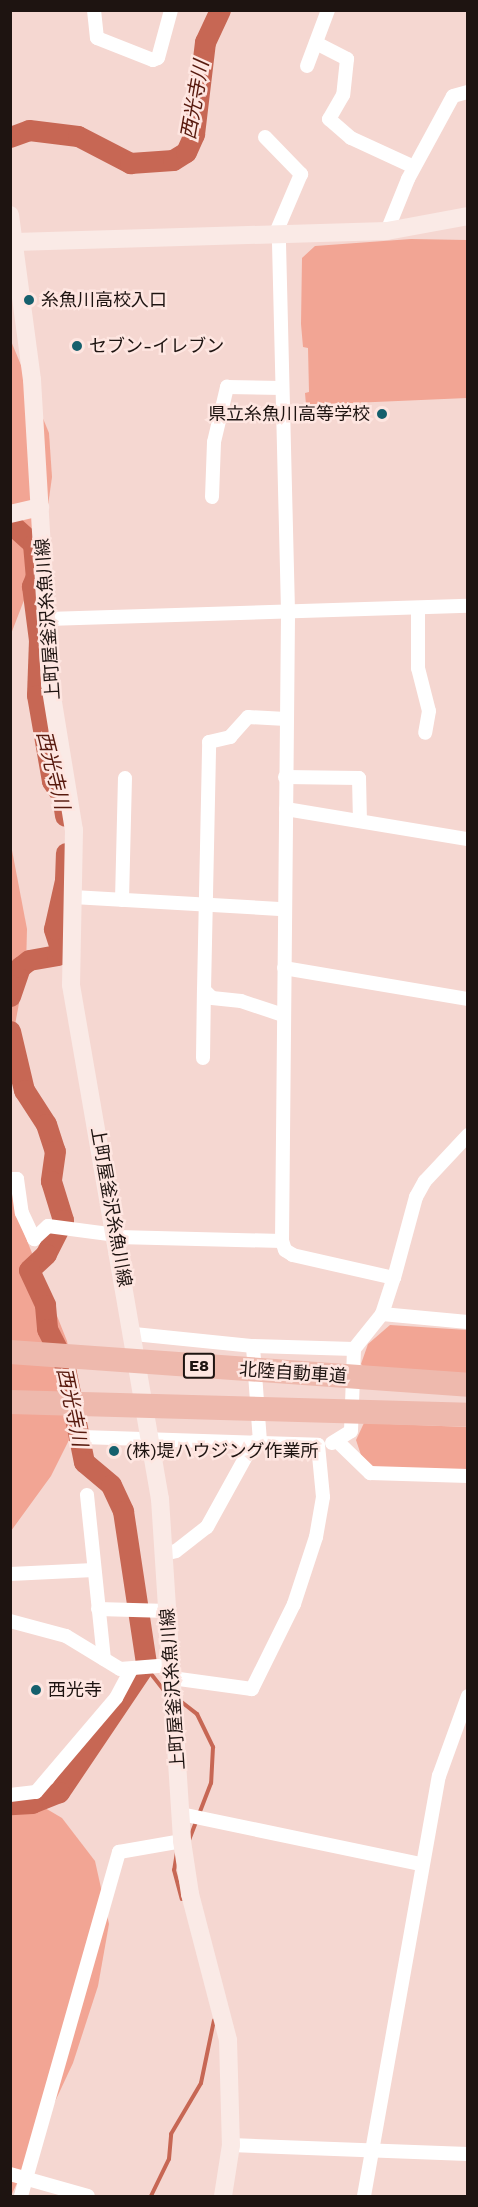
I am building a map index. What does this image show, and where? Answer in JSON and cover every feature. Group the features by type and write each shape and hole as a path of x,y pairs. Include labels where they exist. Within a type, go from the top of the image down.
{"highway":[{"name":"北陸自動車道","path":"10,1352 468,1385"},
{"name":"北陸自動車道","path":"10,1402 468,1414"}],"main road":[{"name":"上町屋釜沢糸魚川線","path":"10,215 29,348 50,684 74,830 70,960 74,1007 152,1438 164,1554 182,1841 190,1894 228,2040 231,2145 223,2196"},
{"path":"15,242 387,231 468,216"},
{"path":"10,514 40,507"}],"street":[{"path":"94,10 97,38 153,60 158,58 171,10"},
{"path":"307,66 328,10"},
{"path":"316,43 347,59 343,96 329,119 351,138 414,167"},
{"path":"387,231 414,167 453,96 468,92"},
{"path":"265,137 301,174 277,235 288,611 282,1241 285,1250 293,1255 394,1278"},
{"path":"212,497 214,442 227,387 282,388"},
{"path":"47,619 468,606"},
{"path":"418,608 418,668 429,711 425,733"},
{"path":"203,1058 208,742 230,737 248,717 286,719"},
{"path":"285,777 359,778 360,821"},
{"path":"122,900 125,778"},
{"path":"286,809 468,839"},
{"path":"73,897 284,909"},
{"path":"284,968 468,999"},
{"path":"204,990 212,998 241,1001 283,1016"},
{"path":"82,1437 318,1445 338,1442 351,1431 354,1349 382,1314 416,1197 425,1181 468,1135"},
{"path":"10,1179 17,1179 22,1213 34,1239 48,1226 117,1236 282,1241"},
{"path":"382,1314 468,1322"},
{"path":"134,1334 253,1346 354,1349"},
{"path":"164,1554 176,1551 207,1527 257,1442 253,1346"},
{"path":"338,1442 370,1473 468,1476"},
{"path":"10,1621 66,1636 104,1659 130,1670 171,1671 252,1689 294,1604 316,1537 323,1497 318,1445"},
{"path":"87,1496 104,1659"},
{"path":"10,1574 94,1570"},
{"path":"98,1609 168,1611"},
{"path":"10,1796 36,1792 116,1698 130,1670"},
{"path":"364,2196 421,1864 439,1776 468,1696"},
{"path":"181,1814 421,1864"},
{"path":"21,2196 119,1852 182,1841"},
{"path":"231,2145 468,2154"},
{"path":"10,2174 88,2196"}],"shaded area":[{"path":"411,239 467,240 467,398 306,405 305,393 309,392 308,348 303,347 301,324 302,258 315,246"},
{"path":"11,341 49,433 52,477 41,556 11,634"},
{"path":"11,845 27,929 26,966 11,1046"},
{"path":"10,1181 24,1233 67,1341 77,1391 71,1436 51,1476 11,1531"},
{"path":"390,1325 467,1330 467,1376 366,1370 361,1364 368,1344"},
{"path":"364,1423 467,1427 467,1471 373,1468 361,1455 356,1440"},
{"path":"10,1798 28,1798 62,1818 95,1861 109,1924 98,1986 73,2063 11,2196"}],"waterway":[{"name":"西光寺川","path":"10,137 29,130 78,136 130,163 173,160 186,152 194,134 205,42 220,10"},
{"name":"西光寺川","path":"10,523 33,544 36,576 32,586 39,640 37,695 52,781 62,796 65,816"},
{"name":"西光寺川","path":"10,996 20,967 29,960 57,955 61,951 54,929 65,880 66,853"},
{"name":"西光寺川","path":"10,1031 24,1090 46,1124 55,1151 51,1181 63,1220 46,1254 29,1270 45,1305 47,1329 64,1363 84,1462 111,1485 123,1511 146,1663 59,1792 32,1803 10,1804"},
{"path":"148,1670 165,1692"},
{"path":"179,1700 197,1714 213,1747 211,1783 189,1840"},
{"path":"177,1852 174,1870 182,1899"},
{"path":"151,2196 169,2159 171,2134 201,2083 214,2020"}],"place":[{"name":"糸魚川高校入口","path":"29,300"},
{"name":"セブン-イレブン","path":"77,346"},
{"name":"県立糸魚川高等学校","path":"382,414"},
{"name":"(株)堤ハウジング作業所","path":"114,1451"},
{"name":"西光寺","path":"36,1690"}]}
